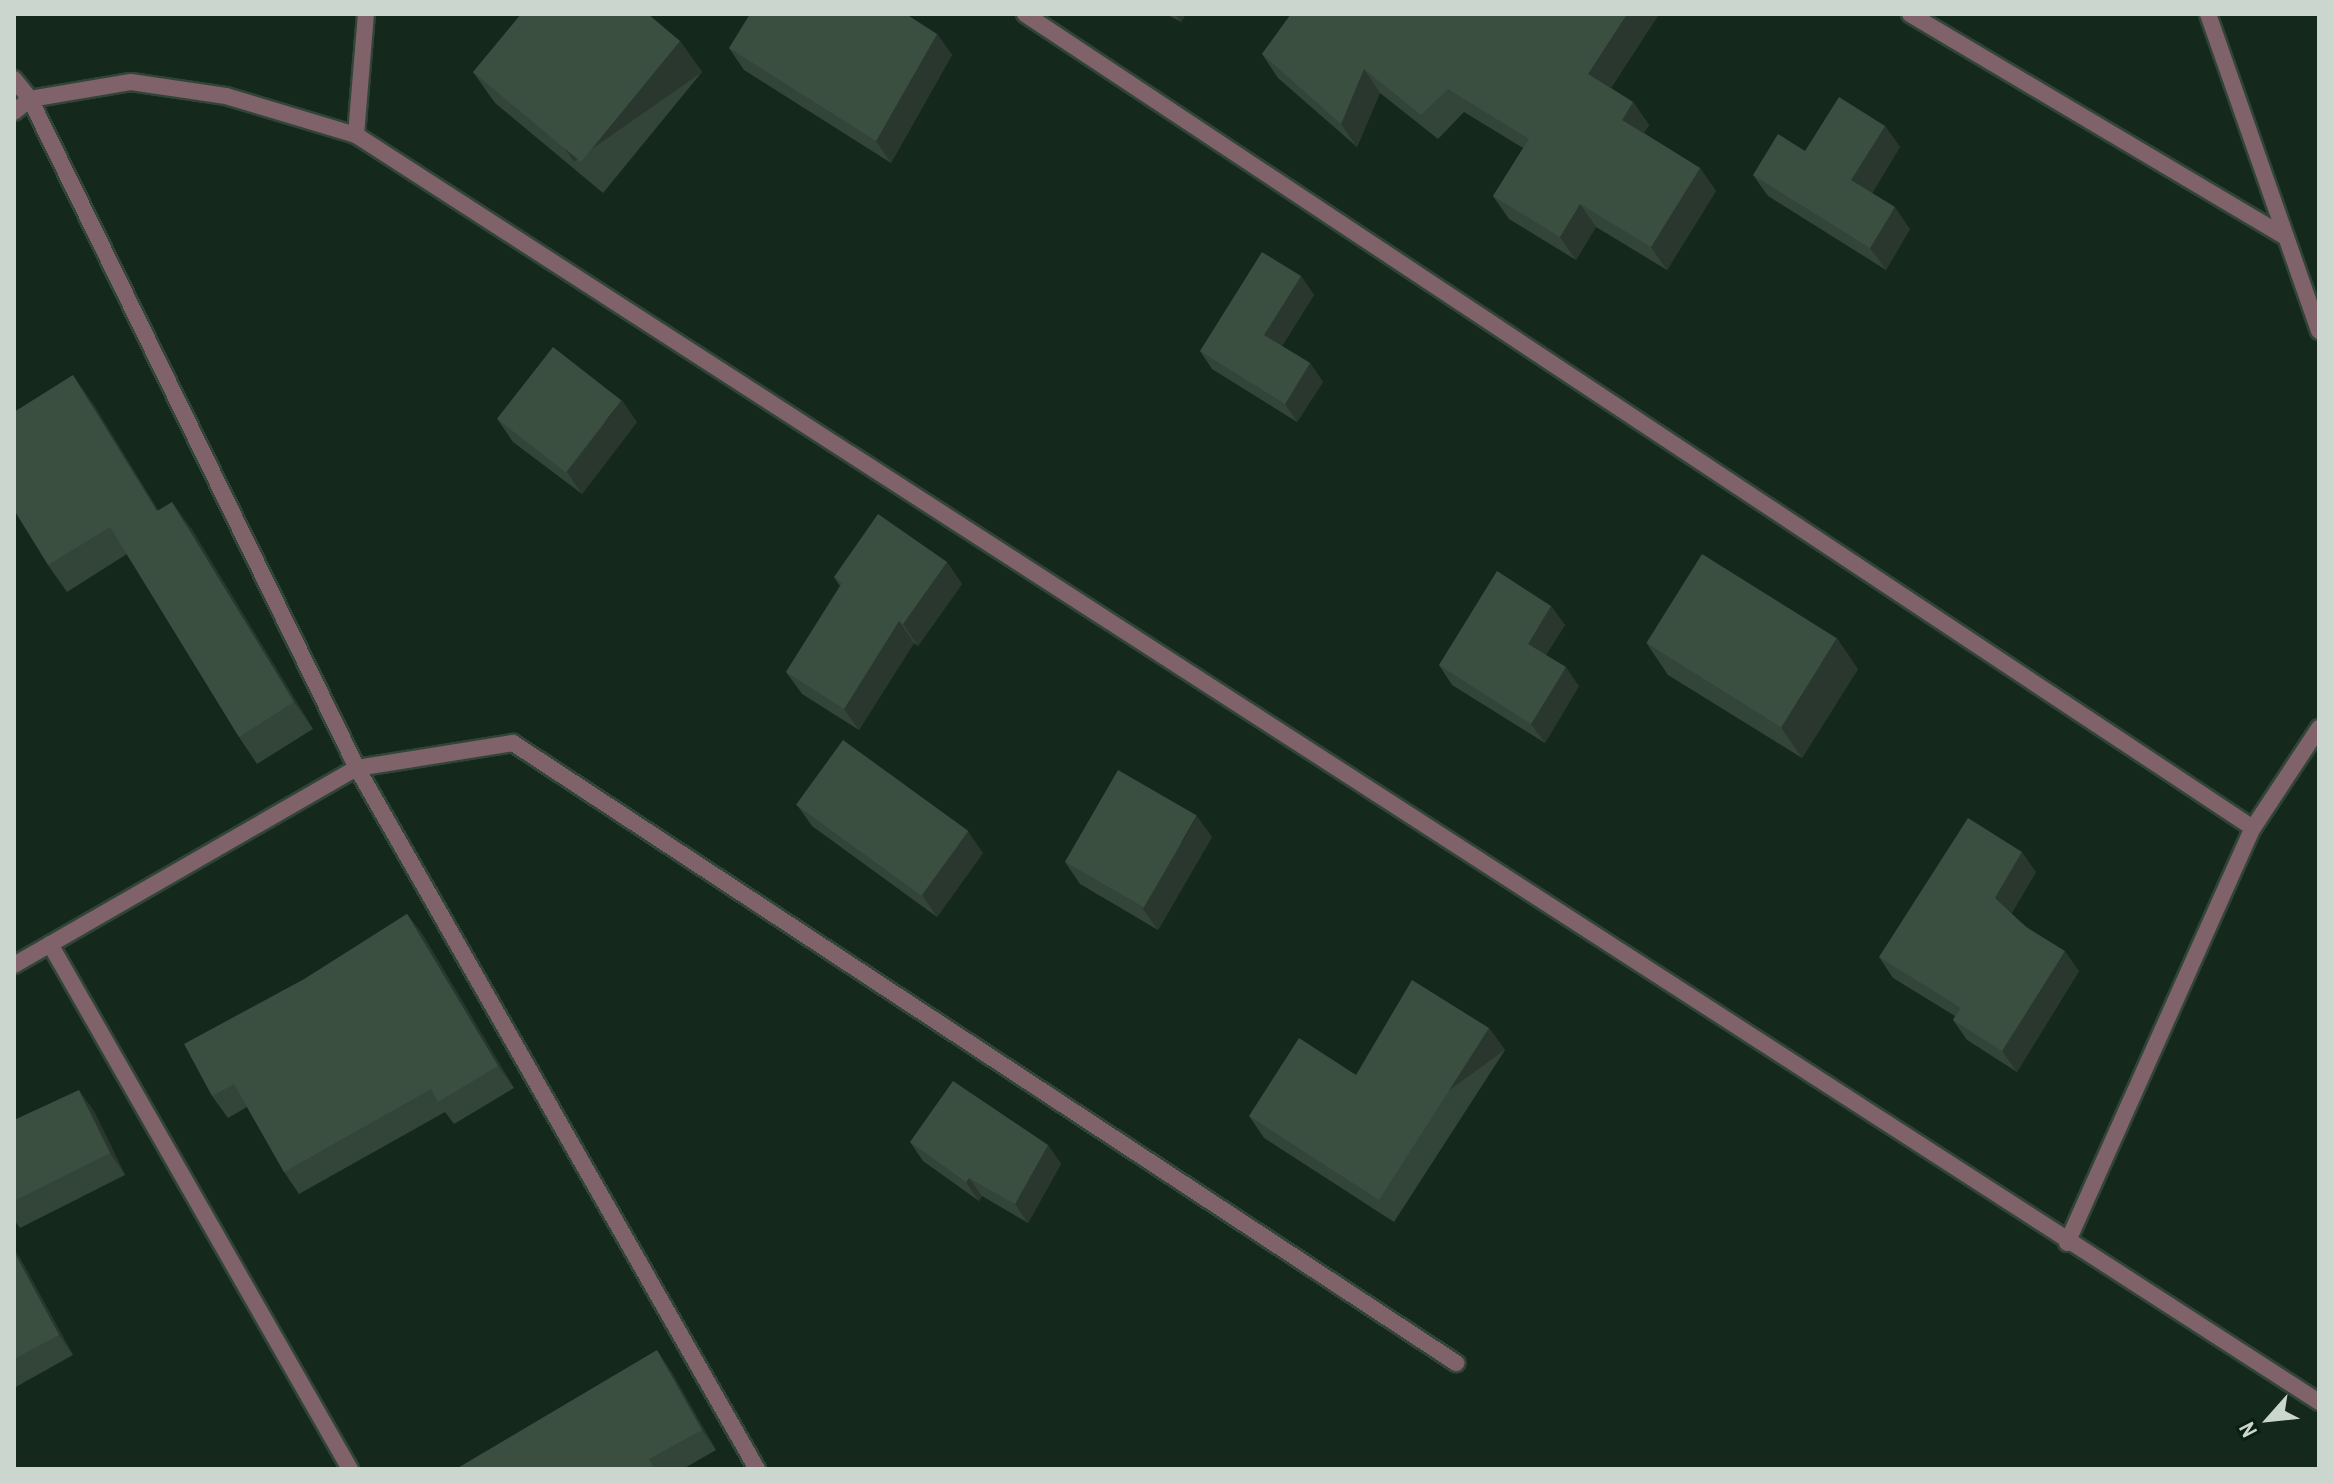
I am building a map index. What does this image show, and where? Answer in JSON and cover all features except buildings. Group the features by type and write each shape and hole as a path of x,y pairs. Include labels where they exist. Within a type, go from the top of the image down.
{"street":[{"path":"356,135 366,14"},
{"path":"1025,14 2253,828"},
{"path":"1910,14 2286,237"},
{"path":"2208,14 2319,331"},
{"path":"14,79 30,99 357,768 757,1469"},
{"path":"14,112 30,99 131,82 226,96 356,135 2067,1243 2319,1402"},
{"path":"2067,1243 2253,828 2319,728"},
{"path":"14,965 357,768 513,743 1456,1363"},
{"path":"50,944 350,1469"}]}
